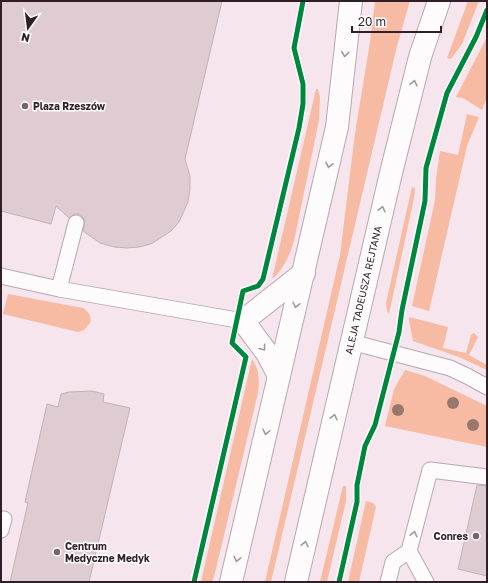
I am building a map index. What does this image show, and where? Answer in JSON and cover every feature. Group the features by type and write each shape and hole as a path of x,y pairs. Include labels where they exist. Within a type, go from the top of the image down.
{"main road":[{"path":"231,582 337,127 351,1"},
{"name":"ALEJA TADEUSZA REJTANA","path":"296,582 391,173 420,57 440,1"},
{"path":"279,376 267,353 243,321 304,273"}],"lane":[{"path":"59,289 76,223"},
{"path":"1,276 59,289 243,321"},
{"path":"352,342 450,368 487,387"},
{"path":"426,582 410,551 430,470 487,477"},
{"path":"388,582 393,562 410,551"}],"shaded area":[{"path":"375,1 410,1 397,46 271,582 265,582 340,255 355,133"},
{"path":"468,1 479,1 462,44 451,59 447,58"},
{"path":"487,37 487,97 482,110 463,98 456,97"},
{"path":"316,89 318,89 320,97 319,120 294,241 283,267 272,279"},
{"path":"467,114 479,117 467,146 429,311 412,306 435,200 440,151 458,155"},
{"path":"412,187 415,188 414,198 389,314 386,303"},
{"path":"8,294 83,308 90,314 90,323 84,330 78,332 3,314"},
{"path":"409,317 448,327 443,348 466,353 471,335 474,333 478,337 469,355 487,365 487,370 459,357 413,341"},
{"path":"252,359 257,368 259,377 257,397 215,573 212,582 201,582"},
{"path":"405,370 425,376 487,406 487,447 385,426 394,389"},
{"path":"343,486 346,486 346,501 327,582 320,582"},
{"path":"366,501 373,503 376,507 359,582 348,582"}],"building":[{"path":"1,1 222,1 185,159 190,176 188,202 179,222 171,231 151,244 127,248 114,247 100,243 83,231 85,221 82,216 79,214 74,214 69,218 56,206 51,224 1,211"},
{"path":"92,391 104,394 103,402 130,408 89,582 10,582 28,503 25,502 47,404 58,407 61,394 69,392"},
{"name":"Conres","path":"477,485 487,486 487,576 458,569"}],"cycle path":[{"path":"194,582 246,357 232,343 243,291 258,286 263,279 299,128 303,104 303,84 294,48 303,1"},
{"path":"339,582 357,502 357,485 365,446 375,425 399,332 402,310 425,201 426,168 447,93 476,37 487,10"}],"place":[{"name":"Plaza Rzeszów","path":"25,106"},
{"name":"Conres","path":"476,536"},
{"name":"Centrum Medyczne Medyk","path":"57,552"}]}
